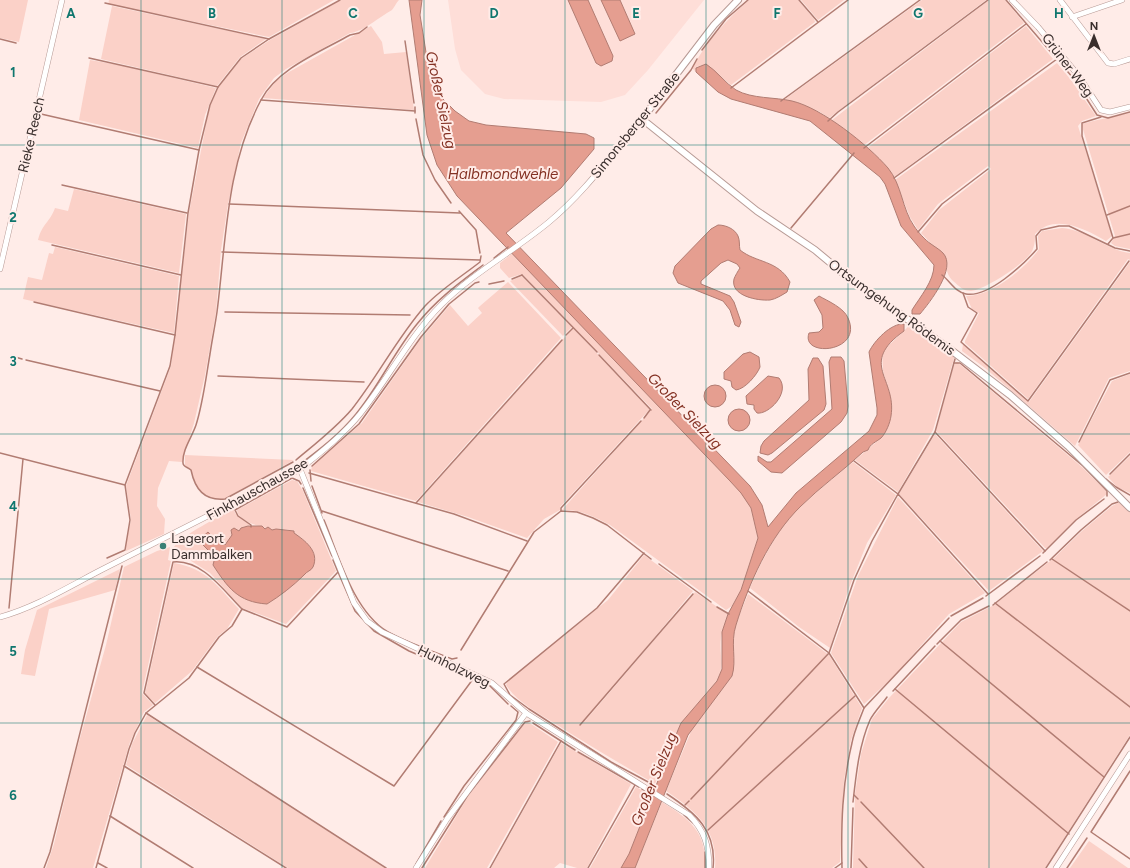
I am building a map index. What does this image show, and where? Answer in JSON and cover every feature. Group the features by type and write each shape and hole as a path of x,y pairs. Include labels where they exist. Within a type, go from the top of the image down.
{"main road":[{"name":"Simonsberger Straße","path":"642,120 714,25 738,0"},
{"name":"Ortsumgehung Rödemis","path":"642,120 757,211 815,250 845,275 952,350 1010,395 1068,446 1130,508"}],"street":[{"name":"Rieke Reech","path":"0,269 62,0"},
{"name":"Grüner Weg","path":"1012,0 1048,39 1078,75 1101,110 1110,112 1130,107"},
{"path":"1060,0 1106,60 1114,64 1130,59"},
{"path":"1072,17 1122,0"},
{"name":"Simonsberger Straße","path":"506,255 549,222 584,189 642,120"},
{"name":"Finkhauschaussee","path":"0,616 13,613 170,536 300,468 327,447 359,415 422,326 442,304 475,276 506,255"},
{"name":"Hunholzweg","path":"300,468 354,602 367,621 382,632 492,683 526,713 581,749 653,791 689,815 698,824 704,835 709,852 709,868"},
{"path":"416,868 447,819 526,713"},
{"path":"1056,868 1130,754"}],"shaded area":[{"path":"0,0 28,0 19,42 0,38"},
{"path":"109,0 334,0 269,37 112,5 108,4"},
{"path":"341,0 399,0 392,10 366,27 350,33 286,69 274,78 259,99 241,143 228,204 221,250 216,312 205,375 194,423 182,462 169,461 158,488 157,506 165,519 164,534 126,551 126,543 131,520 126,486 171,366 189,213 209,109 218,88 241,59 270,40"},
{"path":"448,0 704,0 648,70 625,95 601,102 504,99 485,94 461,70 455,49"},
{"path":"749,0 798,0 815,22 731,85 706,64 696,67 696,72 692,68 704,49 732,15"},
{"path":"801,0 844,0 818,20"},
{"path":"922,0 986,0 829,118 820,112 784,100"},
{"path":"989,0 1005,0 1024,23 863,146 832,120"},
{"path":"112,6 266,39 240,57 217,86 101,59"},
{"path":"371,26 382,42 384,54 406,52 414,110 263,98 277,80 289,72"},
{"path":"1026,26 1053,59 894,177 889,169 866,149"},
{"path":"90,60 119,65 216,88 205,115 198,148 79,120"},
{"path":"1057,63 1071,80 1096,116 1082,121 1078,126 1112,236 1106,241 1080,228 1070,225 1052,225 1043,228 1035,234 1035,243 1030,254 1015,268 986,286 971,291 963,289 949,277 947,272 947,262 921,233 939,210 991,169 988,166 938,204 918,230 910,217 895,180"},
{"path":"1130,113 1130,249 1115,246 1111,243 1115,236 1082,124"},
{"path":"74,189 186,214 179,273 38,240 55,208 68,211"},
{"path":"1062,228 1080,232 1113,248 1130,253 1130,260 1128,259 1028,399 965,343 979,313 972,309 966,296 986,292 1016,273 1033,257 1039,249 1038,236 1042,231"},
{"path":"55,247 179,276 174,333 23,299 28,277 42,280 49,253 53,254"},
{"path":"513,253 741,492 751,508 758,538 741,590 732,606 726,610 610,525 593,516 581,512 562,510 652,409 522,274 509,278 500,268 500,263"},
{"path":"1130,262 1130,371 1109,378 1075,446 985,368 962,351 963,344 1029,402"},
{"path":"522,276 572,327 563,336 510,281"},
{"path":"508,282 561,338 416,501 311,471 312,466 362,423 420,340 450,305 468,326 482,313 478,308"},
{"path":"912,323 955,355 933,430 898,492 855,460 881,438 891,402 883,371 882,352"},
{"path":"573,328 650,409 560,507 560,510 544,519 527,538 468,517 418,502"},
{"path":"957,362 1082,467 1106,491 1107,494 1075,520 1047,548 1045,548 936,431 954,365"},
{"path":"1130,374 1130,452 1106,475 1078,445 1112,381"},
{"path":"935,434 1043,551 989,591 899,494"},
{"path":"185,455 294,460 224,499 217,499 201,492 195,482 191,469 185,466"},
{"path":"1130,456 1130,493 1117,487 1108,477"},
{"path":"853,462 896,495 867,543 849,588 830,648 799,627 750,588 772,544 793,513 807,499"},
{"path":"292,480 297,481 303,491 336,571 286,624 242,608 210,573 177,552 174,547 185,537 234,509 235,513 250,525 241,528 240,531 236,531 225,545 219,539 214,539 208,532 200,539 202,544 215,557 213,565 229,587 242,597 257,603 267,604 294,584 315,559 307,544 294,533 294,531 269,530 262,526 255,525 243,519 237,510"},
{"path":"898,497 985,593 949,614 893,677 864,704 831,653 858,576"},
{"path":"1120,502 1130,512 1130,735 1045,868 853,868 855,794 861,754 872,719 889,698 961,622 994,605 1054,558 1082,531 1112,506"},
{"path":"170,547 168,560 171,561 142,693 153,705 144,712 130,742 93,868 46,868 54,844 75,756 106,645 124,567 157,551"},
{"path":"644,555 693,591 581,726 695,592 728,614 721,638 721,671 717,681 681,723 655,784 534,711 516,697 506,685 508,680 608,600"},
{"path":"174,563 195,569 204,574 218,586 239,609 227,629 218,636 192,671 155,703 145,694"},
{"path":"120,569 115,590 49,609 35,676 21,674 25,650 37,610"},
{"path":"748,594 829,655 862,708 851,740 844,780 840,862 832,868 715,868 713,842 703,822 687,806 666,791 693,727 732,676 732,642 734,629"},
{"path":"147,715 385,868 288,868 126,765 132,744"},
{"path":"528,722 558,742 487,868 425,868 469,795 525,723"},
{"path":"561,743 631,784 587,868 577,868 560,863 554,868 491,868"},
{"path":"636,787 652,796 629,854 621,868 590,868"},
{"path":"662,802 681,814 695,828 703,845 704,868 635,868"},
{"path":"1089,841 1128,868 1070,868"}],"water":[{"path":"409,0 422,0 420,15 430,77 440,96 455,111 469,121 486,125 586,134 594,138 594,149 561,188 506,233 750,486 762,505 768,527 796,493 869,431 877,415 877,408 869,352 875,343 894,326 904,324 904,331 890,343 883,353 881,362 882,372 889,391 891,403 889,425 881,438 868,450 863,452 801,506 779,532 761,561 747,593 734,632 734,664 732,676 688,735 635,868 621,868 629,854 681,723 717,681 722,669 722,632 728,614 741,590 758,538 751,508 741,493 730,481 457,196 437,165 427,135"},
{"path":"568,0 588,0 613,56 612,61 601,66 596,63"},
{"path":"601,0 620,0 635,34 620,41"},
{"path":"706,64 732,87 742,93 792,101 817,111 844,128 869,149 888,168 893,175 914,226 926,240 943,253 946,259 947,267 945,276 930,302 920,314 912,314 912,310 932,277 934,265 901,226 885,184 880,177 810,121 731,99 718,92 696,72 696,68"},
{"path":"718,225 735,231 739,238 740,250 773,266 785,275 790,282 787,292 777,298 770,300 759,300 746,296 736,290 734,279 740,268 737,264 728,260 721,263 701,281 701,284 730,296 734,302 741,322 739,327 735,325 730,310 723,301 678,283 673,273 675,266 711,229"},
{"path":"819,296 846,314 851,330 847,339 840,345 831,348 814,346 809,341 809,333 819,332 823,328 822,315 814,300"},
{"path":"750,352 759,357 760,367 750,381 743,387 736,390 732,387 731,381 724,379 724,372 743,354"},
{"path":"831,357 841,357 844,361 848,406 847,413 841,422 782,473 771,472 758,461 758,456 767,462 771,462 832,409 829,362"},
{"path":"813,358 818,358 823,366 826,404 824,410 772,453 768,455 760,453 761,446 764,441 809,400 808,369"},
{"path":"768,376 779,378 782,384 782,390 777,402 772,407 762,413 757,413 754,409 754,405 747,404 746,396"},
{"path":"715,385 723,388 726,396 723,404 715,407 707,404 704,396 707,388"},
{"path":"739,409 747,412 750,420 747,428 739,431 731,428 728,420 731,412"},
{"path":"248,526 262,526 265,529 268,527 272,530 294,531 294,533 313,551 315,561 313,567 286,591 267,604 257,603 241,597 229,587 213,565 215,557 202,544 200,539 208,532 214,539 224,541 225,545 232,535 231,530 234,528 239,531 241,528"}],"waterway":[{"path":"107,558 125,550 130,520 125,485 170,366 175,335 188,213 199,150 210,105 218,87 241,58 269,39 340,0"},
{"path":"702,50 726,19 748,0"},
{"path":"799,0 818,22"},
{"path":"731,88 848,0"},
{"path":"781,101 920,0"},
{"path":"828,121 988,0"},
{"path":"1006,0 1074,79 1097,115 1108,118 1130,112"},
{"path":"105,3 269,39"},
{"path":"864,148 1026,24"},
{"path":"293,462 225,499 218,499 206,496 198,488 191,470 183,464 183,458 196,425 202,399 217,312 229,204 234,177 249,125 261,100 277,79 300,62 350,35 359,33 367,27"},
{"path":"0,39 16,43"},
{"path":"405,41 414,103"},
{"path":"89,58 218,87"},
{"path":"656,113 691,70 697,59"},
{"path":"894,178 1057,59"},
{"path":"261,100 415,111"},
{"path":"415,107 415,113"},
{"path":"41,114 199,150"},
{"path":"1101,117 1082,123 1082,136 1113,238 1108,244"},
{"path":"416,119 423,155 435,180 451,203"},
{"path":"791,228 854,153"},
{"path":"918,232 942,204 988,169"},
{"path":"62,185 187,213"},
{"path":"229,204 460,213"},
{"path":"1107,215 1130,206"},
{"path":"459,211 476,230 480,253"},
{"path":"942,275 962,293 975,294 984,291 1004,279 1031,256 1037,249 1036,236 1041,230 1059,226 1069,226 1115,248 1130,251"},
{"path":"1113,238 1130,234"},
{"path":"52,245 181,275"},
{"path":"494,258 508,247"},
{"path":"222,252 480,260"},
{"path":"296,460 332,429 352,409 405,331 425,306 444,289 480,262 481,256"},
{"path":"963,293 968,307 977,313 961,342 1028,401 1129,261"},
{"path":"299,465 322,448 356,414 409,335 432,307 448,292 483,265"},
{"path":"522,275 597,352"},
{"path":"512,279 522,275"},
{"path":"489,284 504,281"},
{"path":"312,466 359,424 421,337 449,304 475,283 479,282"},
{"path":"34,302 175,335"},
{"path":"225,312 410,315"},
{"path":"566,335 573,328"},
{"path":"416,503 562,340"},
{"path":"599,355 651,410"},
{"path":"15,357 22,359"},
{"path":"854,461 898,494 935,432 955,359"},
{"path":"26,360 160,391"},
{"path":"954,363 960,363 1083,466 1107,491 1107,496"},
{"path":"1079,442 1110,380 1130,373"},
{"path":"218,376 364,382"},
{"path":"644,418 650,410"},
{"path":"561,511 561,508 641,421"},
{"path":"935,432 1045,551"},
{"path":"0,453 125,485"},
{"path":"1110,474 1130,454"},
{"path":"9,608 23,459"},
{"path":"244,494 296,467"},
{"path":"310,470 311,481"},
{"path":"309,473 454,514 527,541"},
{"path":"251,527 251,525 238,516 235,510 292,478 299,481 301,484"},
{"path":"1106,479 1130,495"},
{"path":"312,486 322,513"},
{"path":"303,488 332,556"},
{"path":"691,799 829,653 854,580 872,541 898,494 988,594"},
{"path":"1043,553 1076,520 1104,499"},
{"path":"1050,560 1081,530 1112,504 1118,502"},
{"path":"322,511 508,571"},
{"path":"461,650 534,532 561,511 577,512 607,525 651,559"},
{"path":"324,520 348,582 365,611 376,623 388,632 403,640 452,659 457,658"},
{"name":"Großer Sielzug","path":"644,553 597,608 504,684 510,695 529,709 611,762 650,783"},
{"path":"986,596 1040,556"},
{"path":"1052,559 1130,611"},
{"path":"96,868 129,749 135,733 146,713 189,678 219,637 232,626 242,609 287,627 338,572 333,560"},
{"path":"155,705 144,693 173,562 184,562 203,571 220,585 242,609"},
{"path":"993,605 1047,562"},
{"path":"659,564 711,602"},
{"path":"44,868 50,852 122,566"},
{"path":"338,572 355,611 374,631 409,651 489,685 508,704"},
{"path":"748,591 829,653 864,708 853,739 846,774 842,821 842,868"},
{"path":"580,725 693,594"},
{"path":"951,616 983,598"},
{"path":"995,603 1130,707"},
{"path":"937,644 961,620 989,606"},
{"path":"717,607 729,614"},
{"path":"864,708 949,618"},
{"path":"940,641 1104,777"},
{"path":"893,691 935,646"},
{"path":"197,667 394,786 473,679"},
{"path":"895,689 1069,834"},
{"path":"708,830 855,696"},
{"path":"853,802 858,760 866,730 870,720 887,697"},
{"path":"444,817 464,786 516,720 518,712 511,706"},
{"path":"146,713 386,868"},
{"path":"422,868 468,795 525,722 530,721"},
{"path":"533,723 575,750"},
{"path":"1046,868 1130,737"},
{"path":"490,868 561,741"},
{"name":"Großer Sielzug","path":"578,752 639,787"},
{"path":"124,766 286,868"},
{"path":"1130,771 1091,832 1130,859"},
{"name":"Großer Sielzug","path":"588,868 635,785"},
{"name":"Großer Sielzug","path":"642,789 653,795"},
{"path":"667,794 687,808 708,833 712,844 713,868"},
{"path":"854,795 858,799"},
{"path":"685,805 689,801"},
{"path":"861,802 924,868"},
{"path":"851,868 853,808"},
{"path":"684,815 693,823"},
{"path":"110,816 193,868"},
{"path":"416,864 441,821"},
{"path":"1067,868 1087,838"},
{"path":"705,852 705,868"},
{"path":"859,859 867,868"},
{"path":"98,863 107,868"},
{"path":"835,868 842,863"}],"place":[{"name":"Lagerort Dammbalken","path":"163,546"}],"water label":[{"name":"Halbmondwehle","path":"503,174"}]}
